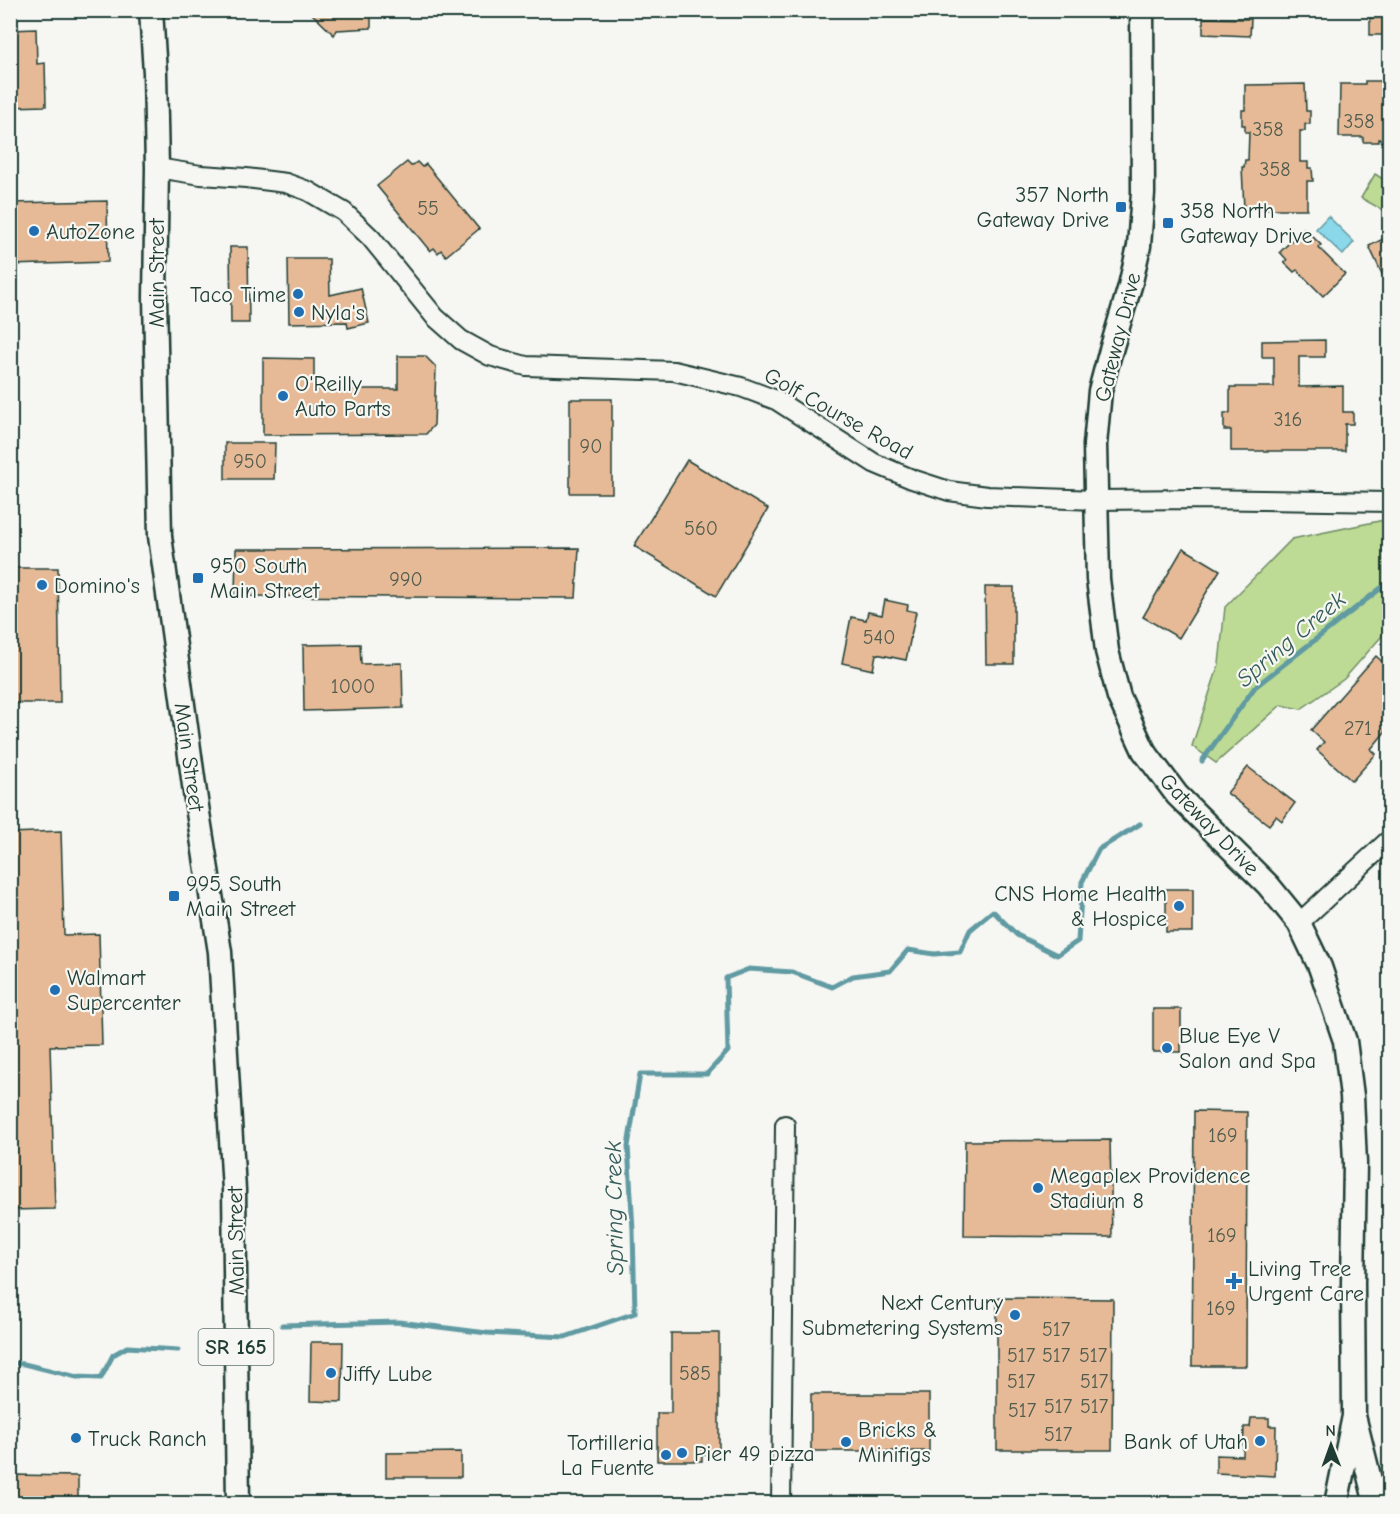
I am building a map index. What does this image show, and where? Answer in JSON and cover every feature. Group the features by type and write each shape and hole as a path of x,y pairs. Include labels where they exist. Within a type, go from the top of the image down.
{"main road":[{"name":"Main Street","path":"151,10 157,168 155,316 160,536 196,800 220,952 234,1190 238,1503"},
{"name":"Gateway Drive","path":"1142,10 1143,193 1139,246 1131,286 1108,357 1100,391 1095,445 1098,579 1107,651 1119,697 1144,751 1177,795 1268,885 1299,924 1320,967 1345,1041 1352,1096 1355,1163 1354,1416 1336,1503"},
{"name":"Gateway Drive","path":"1354,1416 1376,1503"}],"street":[{"name":"Golf Course Road","path":"157,168 201,175 246,177 286,183 308,191 344,212 371,238 435,317 461,340 490,356 526,366 674,371 741,387 776,400 874,463 949,491 987,496 1096,500 1389,502"},
{"path":"1299,924 1389,838"},
{"path":"781,1503 785,1125"}],"green space":[{"path":"1375,174 1389,183 1388,213 1361,198"},
{"path":"1389,519 1389,628 1344,679 1301,709 1281,705 1216,763 1192,746 1219,664 1225,607 1292,539"}],"water":[{"path":"1328,216 1354,242 1343,255 1316,229"}],"building":[{"path":"308,10 371,10 371,28 337,30 334,35"},
{"path":"1203,18 1251,19 1250,36 1203,34"},
{"path":"1370,18 1389,18 1389,35 1370,35"},
{"path":"36,29 37,64 45,63 46,106 10,107 10,30"},
{"path":"1365,81 1381,81 1381,85 1389,85 1389,134 1388,139 1379,139 1379,142 1363,142 1363,137 1339,137 1340,84 1365,84"},
{"path":"1305,84 1306,111 1310,111 1310,124 1305,124 1305,131 1300,131 1300,162 1308,162 1308,168 1312,168 1313,181 1307,181 1307,209 1244,209 1242,167 1244,167 1245,160 1248,160 1249,132 1245,132 1245,125 1242,125 1242,110 1245,110 1245,85"},
{"path":"407,162 411,166 417,162 422,167 426,164 479,229 446,256 441,250 438,253 434,248 430,251 377,186"},
{"path":"107,201 108,262 10,265 10,203"},
{"path":"1304,228 1321,245 1318,247 1345,274 1323,296 1297,270 1294,272 1284,262 1287,260 1280,252"},
{"path":"1389,236 1389,289 1369,246"},
{"path":"230,247 248,247 249,323 231,323"},
{"path":"288,259 329,259 330,295 361,288 369,323 348,328 347,322 289,323"},
{"path":"1325,340 1325,357 1299,357 1299,387 1343,386 1343,412 1353,412 1353,424 1345,424 1345,451 1231,451 1231,430 1224,430 1224,413 1230,413 1230,387 1274,387 1274,357 1262,357 1262,341"},
{"path":"398,356 425,356 436,367 434,425 426,434 263,435 263,358 314,359 314,389 398,389"},
{"path":"570,399 612,399 612,493 570,493"},
{"path":"225,443 275,443 274,479 225,479"},
{"path":"687,460 768,509 716,596 634,546"},
{"path":"579,548 576,598 235,596 236,549"},
{"path":"1183,548 1220,570 1179,638 1143,617"},
{"path":"10,568 58,568 60,703 10,703"},
{"path":"985,587 1014,587 1014,664 986,664"},
{"path":"885,600 908,605 907,610 916,612 906,660 876,654 873,670 842,663 851,617 866,620 868,612 882,615"},
{"path":"360,644 361,664 402,663 403,708 304,711 303,645"},
{"path":"1376,656 1389,668 1389,727 1371,749 1376,754 1352,781 1317,750 1324,742 1311,730"},
{"path":"1248,767 1295,803 1282,821 1276,816 1269,825 1227,793"},
{"name":"Walmart Supercenter","path":"61,831 64,935 99,934 102,1045 50,1046 55,1209 10,1210 10,833"},
{"path":"1166,889 1193,889 1193,932 1166,932"},
{"path":"1153,1009 1181,1009 1181,1052 1153,1052"},
{"path":"1194,1111 1247,1112 1246,1366 1192,1366"},
{"name":"Megaplex Providence Stadium 8","path":"1110,1140 1112,1237 964,1236 965,1141"},
{"path":"997,1298 1113,1299 1112,1450 997,1450"},
{"path":"671,1333 719,1333 719,1455 702,1455 702,1461 657,1461 657,1413 671,1413"},
{"path":"311,1342 343,1342 342,1402 310,1401"},
{"path":"811,1394 929,1394 929,1451 811,1451"},
{"name":"Bank of Utah","path":"1251,1418 1269,1418 1269,1426 1276,1426 1275,1476 1216,1473 1216,1455 1243,1456 1244,1427 1250,1427"},
{"path":"461,1452 461,1477 386,1477 386,1453"},
{"path":"10,1475 78,1476 78,1503 10,1503"}],"waterway":[{"name":"Spring Creek","path":"1202,761 1255,687 1390,581"},
{"name":"Spring Creek","path":"282,1325 399,1322 487,1333 565,1337 635,1313 628,1146 640,1074 707,1074 728,1051 726,978 749,969 792,972 832,987 853,976 890,971 908,950 934,954 960,952 970,930 993,911 1017,935 1057,955 1078,941 1082,882 1099,849 1140,824"},
{"name":"Spring Creek","path":"10,1363 24,1364 77,1377 101,1378 113,1355 127,1347 178,1350"}],"place":[{"name":"357 North Gateway Drive","path":"1121,207"},
{"name":"358 North Gateway Drive","path":"1168,223"},
{"name":"AutoZone","path":"34,231"},
{"name":"Taco Time","path":"298,294"},
{"name":"Nyla's","path":"299,312"},
{"name":"O'Reilly Auto Parts","path":"283,396"},
{"name":"950 South Main Street","path":"198,578"},
{"name":"Domino's","path":"42,585"},
{"name":"995 South Main Street","path":"174,896"},
{"name":"CNS Home Health & Hospice","path":"1179,906"},
{"name":"Walmart Supercenter","path":"55,990"},
{"name":"Blue Eye V Salon and Spa","path":"1167,1048"},
{"name":"Megaplex Providence Stadium 8","path":"1038,1188"},
{"name":"Living Tree Urgent Care","path":"1234,1281"},
{"name":"Next Century Submetering Systems","path":"1015,1315"},
{"name":"Jiffy Lube","path":"331,1373"},
{"name":"Truck Ranch","path":"76,1438"},
{"name":"Bank of Utah","path":"1260,1441"},
{"name":"Bricks & Minifigs","path":"846,1442"},
{"name":"Pier 49 pizza","path":"682,1453"},
{"name":"Tortilleria La Fuente","path":"666,1455"}]}
